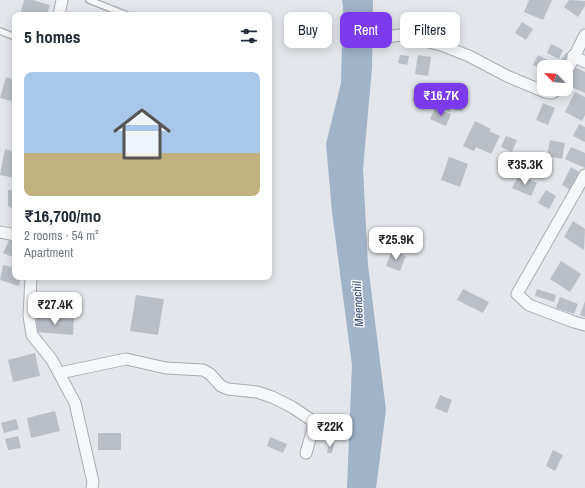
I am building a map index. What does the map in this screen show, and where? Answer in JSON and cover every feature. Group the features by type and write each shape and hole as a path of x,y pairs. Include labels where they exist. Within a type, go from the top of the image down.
{"street":[{"path":"60,12 62,0"},
{"path":"392,36 400,35 418,41 431,42 469,56 507,76 537,89"},
{"path":"571,60 585,35"},
{"path":"573,56 585,62"},
{"path":"585,175 567,204 517,294 529,305 585,325"},
{"path":"0,232 12,234"},
{"path":"31,280 29,316 32,335 52,360 75,403 89,462 93,482 92,488"},
{"path":"60,373 126,359 166,368 203,370 210,374 221,386 228,389 257,392 272,397 292,407 314,421 314,426 306,453"}],"lane":[{"path":"89,0 119,12"},
{"path":"0,31 12,36"}],"water":[{"path":"342,0 373,0 373,12 343,12"},
{"name":"Meenachil","path":"342,48 372,48 372,68 363,169 368,265 386,410 376,488 347,488 352,365 332,212 326,144 341,83"}],"building":[{"path":"24,0 32,0 50,5 48,12 21,12"},
{"path":"529,0 552,0 543,20 524,12"},
{"path":"569,0 585,1 585,6 578,17 564,7"},
{"path":"522,22 533,29 526,40 515,33"},
{"path":"551,44 563,50 559,59 547,53"},
{"path":"566,53 571,57 569,60 561,60"},
{"path":"400,55 409,56 407,65 398,63"},
{"path":"418,55 431,57 428,76 415,74"},
{"path":"538,55 548,60 537,60 537,67 533,65"},
{"path":"575,67 585,72 585,93 573,88 573,72"},
{"path":"6,77 12,79 12,101 0,98"},
{"path":"415,90 425,92 423,103 412,101"},
{"path":"575,92 585,97 585,115 582,121 565,112"},
{"path":"445,101 452,104 450,112 442,110"},
{"path":"455,102 464,104 462,111 454,110"},
{"path":"543,103 555,108 548,125 536,120"},
{"path":"435,108 451,114 446,126 430,119"},
{"path":"475,121 491,129 489,131 500,136 491,154 476,147 474,151 463,146"},
{"path":"579,124 585,127 585,142 573,136"},
{"path":"506,136 517,140 512,152 501,147"},
{"path":"550,140 565,143 562,159 547,156"},
{"path":"571,147 585,153 585,168 565,159"},
{"path":"5,149 12,151 12,177 0,175"},
{"path":"449,157 468,164 460,187 441,180"},
{"path":"539,166 548,170 545,178 536,174"},
{"path":"571,167 579,172 570,190 562,185"},
{"path":"519,175 537,183 531,196 512,188"},
{"path":"8,190 12,190 12,208 8,206"},
{"path":"546,190 556,196 549,209 538,203"},
{"path":"573,221 585,229 584,250 564,237"},
{"path":"11,236 12,236 12,257 3,253"},
{"path":"392,250 406,256 400,271 386,266"},
{"path":"561,261 581,274 570,292 550,279"},
{"path":"3,265 12,267 12,280 20,280 19,286 0,280"},
{"path":"463,289 489,302 483,313 457,300"},
{"path":"537,289 556,295 554,302 535,296"},
{"path":"136,295 164,299 158,335 130,331"},
{"path":"560,297 578,304 574,314 556,308"},
{"path":"585,301 585,317 580,315"},
{"path":"37,316 74,319 73,335 36,332"},
{"path":"35,353 40,376 13,382 8,360"},
{"path":"440,395 452,400 447,413 435,408"},
{"path":"55,411 60,431 31,438 27,418"},
{"path":"16,419 19,429 4,433 1,423"},
{"path":"98,433 121,433 121,450 98,450"},
{"path":"18,436 21,448 8,450 5,439"},
{"path":"270,437 287,444 283,453 267,446"},
{"path":"329,443 334,443 332,453 327,453"},
{"path":"553,450 563,455 555,471 546,466"}]}
